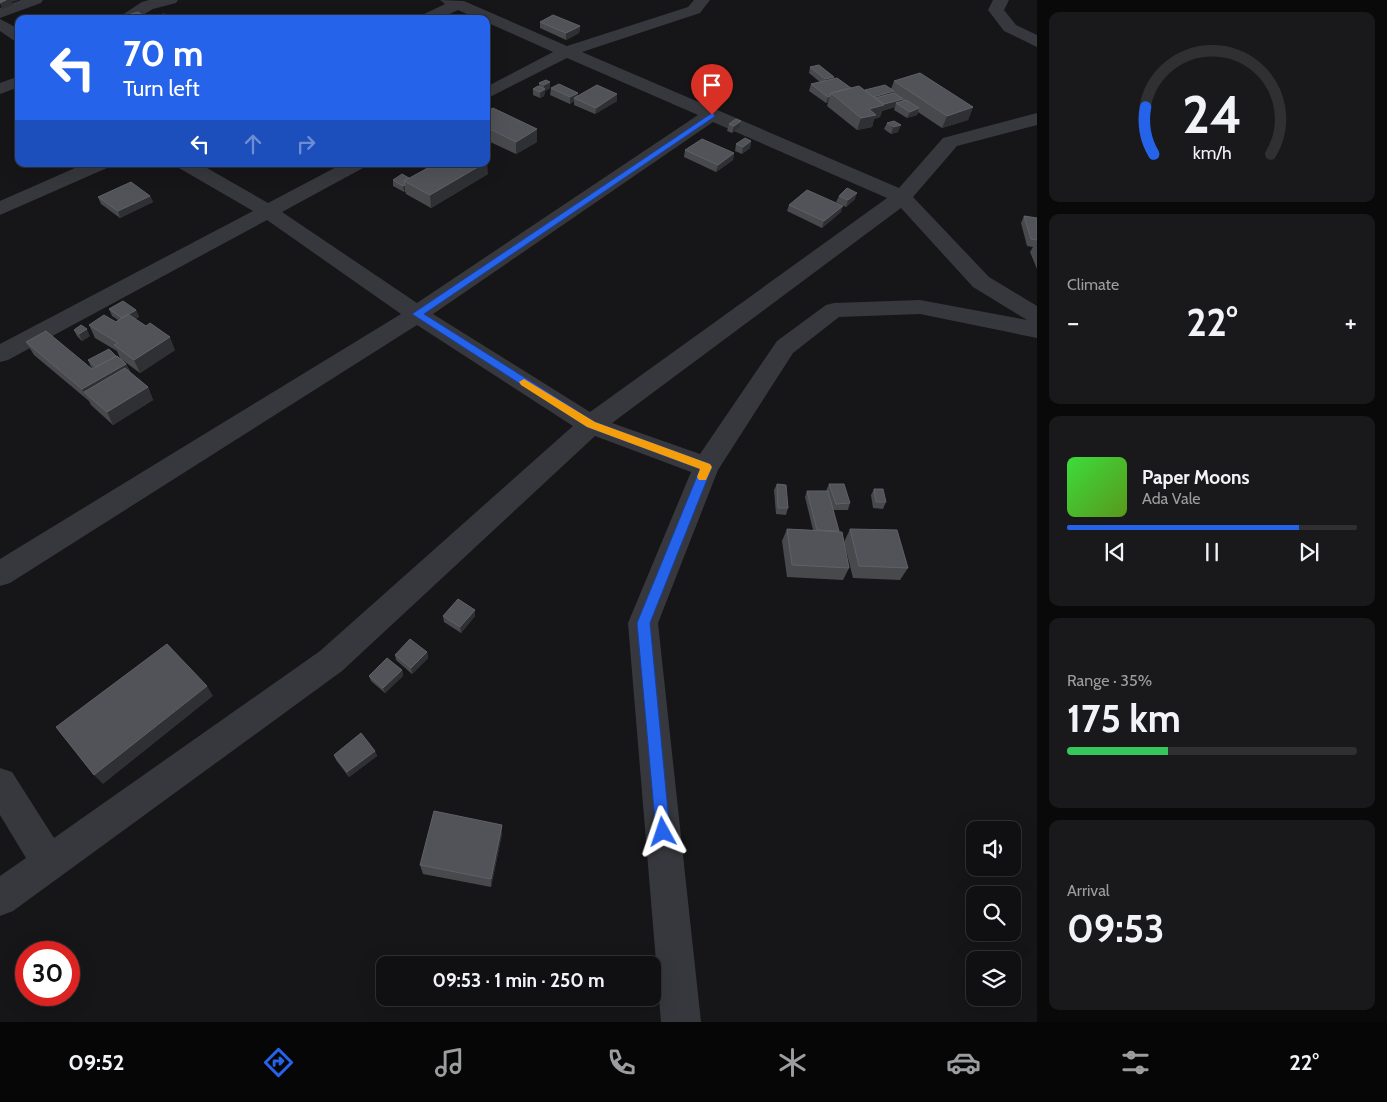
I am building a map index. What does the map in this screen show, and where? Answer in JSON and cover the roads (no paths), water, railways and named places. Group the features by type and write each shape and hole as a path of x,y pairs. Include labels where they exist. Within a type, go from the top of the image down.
{"street":[{"path":"0,13 35,0"},
{"path":"131,15 148,5 170,0"},
{"path":"490,92 565,52 694,10 702,0"},
{"path":"1001,0 996,10 1010,28 1037,42"},
{"path":"432,15 453,2 482,15"},
{"path":"490,19 902,197 981,282 1037,316"},
{"path":"0,24 15,34"},
{"path":"0,89 15,83"},
{"path":"0,574 417,314 712,115"},
{"path":"0,898 331,661 591,424 902,197 950,142 1037,119"},
{"path":"0,209 93,167"},
{"path":"191,167 268,211 417,314 591,424 706,467"},
{"path":"0,354 350,167"},
{"path":"681,1022 643,623 706,467 785,347 834,310 920,307 1037,330"},
{"path":"0,784 49,862"}]}
